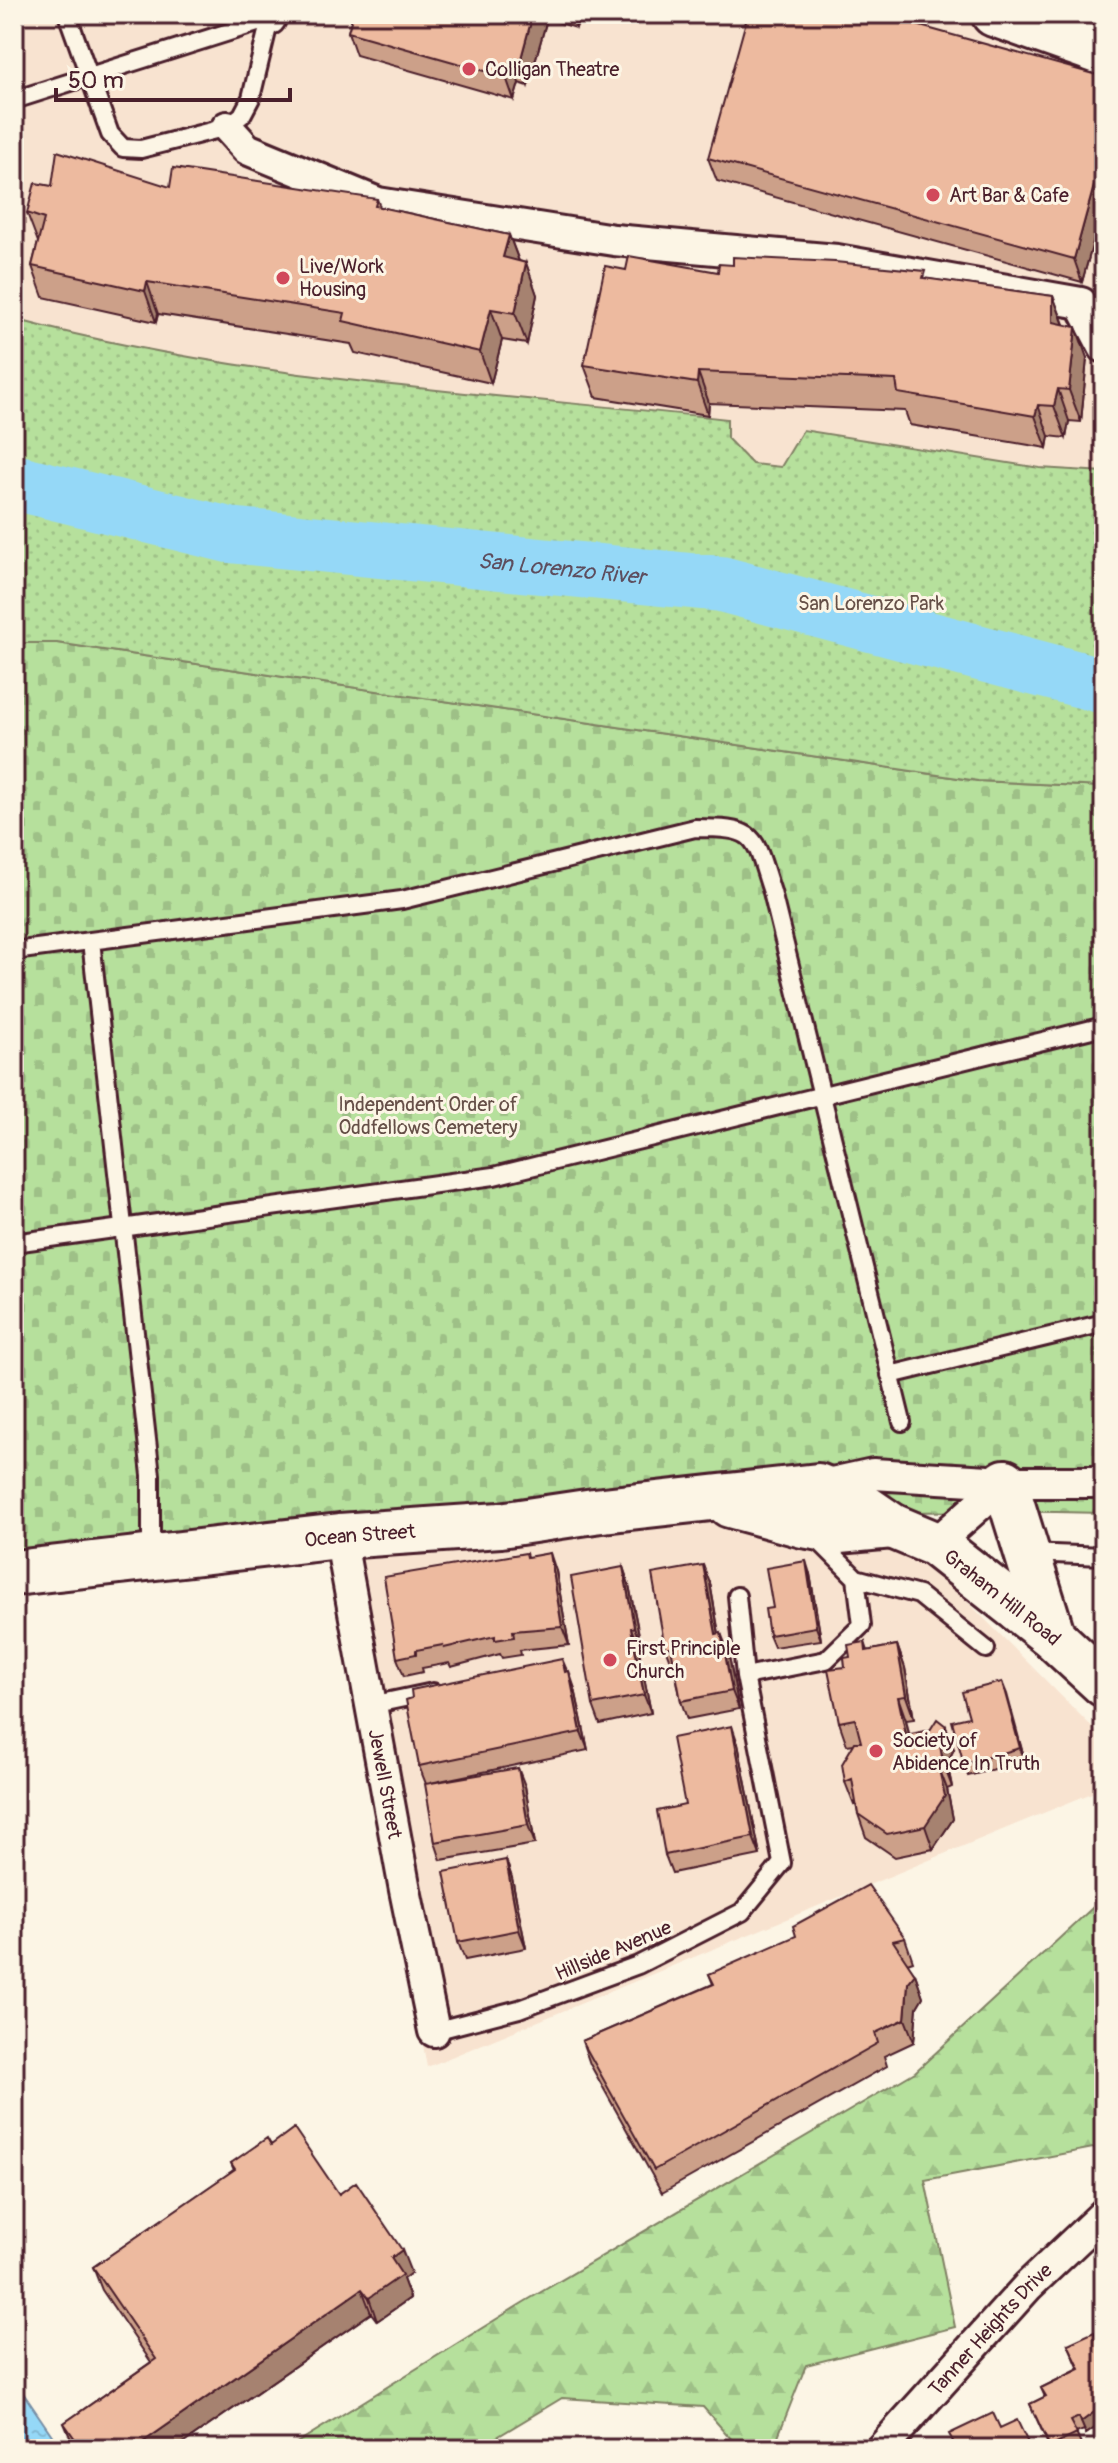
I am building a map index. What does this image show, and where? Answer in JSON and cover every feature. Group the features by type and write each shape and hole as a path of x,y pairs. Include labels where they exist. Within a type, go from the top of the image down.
{"main road":[{"path":"994,14 1104,53"},
{"path":"1005,1482 1053,1637"},
{"name":"Ocean Street","path":"14,1573 340,1536 500,1525 707,1498 810,1506 857,1502 892,1526 935,1544"},
{"name":"Graham Hill Road","path":"935,1544 1053,1637 1104,1684"}],"street":[{"path":"227,127 247,149 378,203 614,240 837,260 1081,303 1104,347"},
{"name":"Ocean Street","path":"810,1506 873,1474 1005,1482 1104,1482"},
{"path":"935,1544 1005,1482"},
{"name":"Jewell Street","path":"340,1536 434,2031"},
{"name":"Tanner Heights Drive","path":"881,2449 1028,2286 1104,2214"}],"lane":[{"path":"67,14 110,134 123,148 141,149 227,127 242,115 251,98 271,16"},
{"path":"14,100 271,16"},
{"path":"14,951 402,900 695,828 738,828 754,838 772,892 902,1422"},
{"path":"91,941 151,1475 151,1557"},
{"path":"14,1243 454,1184 1104,1026"},
{"path":"890,1375 1104,1323"},
{"path":"737,1596 745,1676 826,1660 862,1625 856,1578 810,1506"},
{"path":"1026,1553 1104,1556"},
{"path":"856,1578 919,1595 986,1649"},
{"name":"Hillside Avenue","path":"434,2031 519,2009 638,1965 742,1912 782,1863 745,1676"},
{"path":"371,1705 445,1690"}],"shaded area":[{"path":"14,14 1104,14 1104,472 1040,468 803,430 781,467 752,464 728,437 727,419 420,391 203,361 128,348 14,318"},
{"path":"842,1514 937,1571 1104,1739 1104,1788 427,2067 330,1533"}],"green space":[{"name":"San Lorenzo Park","path":"14,319 101,340 279,371 727,419 727,438 752,464 781,467 803,430 1040,468 1104,472 1104,787 978,781 57,643 14,643"},
{"name":"Independent Order of Oddfellows Cemetery","path":"14,643 57,643 978,781 1104,787 1104,1513 831,1513 695,1519 422,1536 14,1569"},
{"path":"1104,1897 1104,2146 925,2180 955,2327 806,2365 773,2449 740,2449 703,2407 562,2398 477,2449 287,2449 524,2302 915,2072"}],"water":[{"path":"19,2387 60,2447 17,2449 14,2444 14,2390"}],"building":[{"path":"353,14 533,14 520,62 511,60 506,77 348,32"},
{"path":"748,14 877,14 1104,77 1104,149 1074,259 708,158"},
{"name":"Live/Work Housing","path":"57,151 170,187 173,168 377,199 375,206 509,235 503,257 526,263 515,313 491,309 480,352 343,321 345,313 147,282 145,291 32,266 44,219 27,213 35,183 52,186"},
{"path":"629,256 718,272 719,264 733,265 733,257 835,262 925,271 923,278 1053,296 1053,322 1076,327 1069,390 1058,389 1054,406 1038,405 1035,416 898,393 896,380 698,372 697,383 584,365 605,266 626,270"},
{"path":"526,1553 527,1557 550,1553 562,1627 513,1631 514,1637 495,1640 495,1636 444,1648 443,1645 416,1650 416,1654 397,1658 384,1577"},
{"path":"806,1561 816,1627 769,1635 765,1609 773,1608 766,1568"},
{"path":"703,1565 716,1634 721,1633 732,1691 681,1701 671,1647 665,1648 652,1574"},
{"path":"623,1567 644,1695 593,1705 571,1577"},
{"path":"865,1642 866,1651 897,1645 906,1696 898,1697 906,1735 930,1730 937,1719 946,1726 939,1739 943,1763 938,1765 945,1796 925,1826 887,1834 858,1814 852,1779 845,1782 842,1764 855,1742 861,1742 855,1719 839,1722 828,1669 845,1667 844,1658 850,1657 848,1645"},
{"path":"562,1659 565,1672 569,1671 581,1732 419,1766 406,1700 412,1698 411,1690"},
{"path":"1002,1682 1020,1748 964,1764 952,1721 969,1717 962,1692"},
{"path":"732,1726 753,1837 665,1855 657,1811 685,1805 672,1738"},
{"path":"518,1768 528,1825 435,1842 425,1784"},
{"path":"506,1860 519,1930 458,1942 444,1872"},
{"path":"868,1885 905,1938 893,1941 915,1974 908,1983 905,2019 875,2033 878,2043 654,2170 582,2041 714,1984 709,1974 796,1936 793,1926"},
{"path":"294,2128 339,2194 356,2182 402,2250 391,2258 402,2275 369,2298 362,2289 133,2449 82,2449 64,2423 156,2359 93,2267 235,2169 231,2163 267,2138 271,2145"},
{"path":"1094,2332 1104,2352 1104,2424 1097,2410 1081,2422 1079,2417 1070,2421 1077,2434 1050,2447 1030,2404 1046,2396 1041,2388 1080,2369 1068,2344"},
{"path":"993,2413 1000,2428 1017,2420 1031,2449 951,2449 956,2447 949,2434"}],"waterway":[{"name":"San Lorenzo River","path":"14,482 229,535 721,584 1104,686"}],"place":[{"name":"Colligan Theatre","path":"469,69"},
{"name":"Art Bar & Cafe","path":"933,195"},
{"name":"Live/Work Housing","path":"283,278"},
{"name":"First Principle Church","path":"610,1660"},
{"name":"Society of Abidence In Truth","path":"876,1751"}]}
